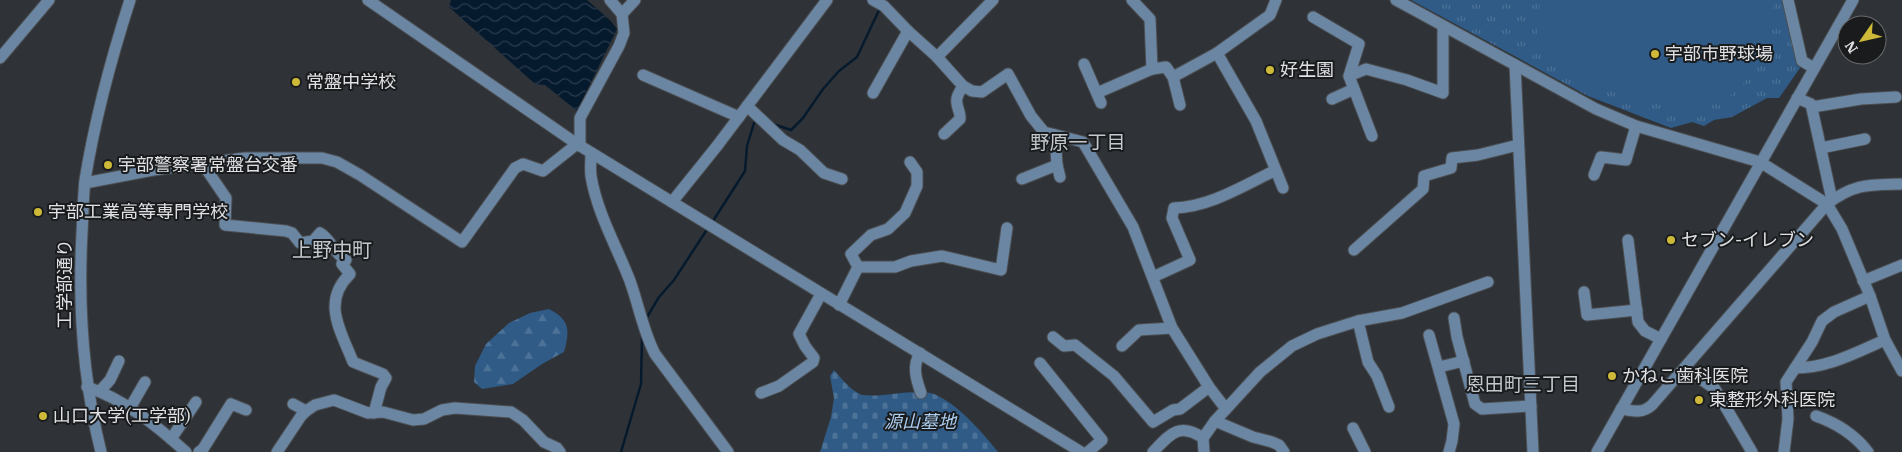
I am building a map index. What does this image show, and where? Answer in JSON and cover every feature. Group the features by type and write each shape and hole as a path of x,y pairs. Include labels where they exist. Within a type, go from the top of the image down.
{"street":[{"path":"0,58 49,0"},
{"name":"工学部通り","path":"101,452 87,387 80,300 85,183 101,97 130,0"},
{"path":"368,0 578,145 1081,452"},
{"path":"85,183 202,163 245,158 322,158 337,162 383,189 462,242 515,168 523,164 543,171 578,145 580,118 619,46 624,33 622,14 610,0"},
{"path":"622,14 635,0"},
{"path":"672,202 827,0"},
{"path":"873,0 885,3 908,32 938,57 963,86 972,91 982,92 1008,74 1031,116 1044,132 1083,142 1133,227 1172,328 1210,387 1226,408"},
{"path":"938,57 993,0"},
{"path":"1132,0 1150,20 1152,69"},
{"path":"1173,77 1216,53 1270,16 1276,0"},
{"path":"1396,0 1596,109 1636,126 1760,162 1830,202"},
{"path":"1788,0 1802,61 1814,68"},
{"path":"1597,452 1853,0"},
{"path":"1313,17 1359,44 1349,76 1372,136"},
{"path":"1349,76 1366,69 1407,80 1443,93 1443,26"},
{"path":"872,93 908,32"},
{"path":"1216,53 1256,122 1283,188"},
{"path":"1084,64 1099,98 1152,69 1166,67 1173,77 1180,105"},
{"path":"1514,65 1534,452"},
{"path":"643,75 739,117"},
{"path":"944,134 960,119 961,113 958,108 957,98 963,86"},
{"path":"1332,99 1354,90"},
{"path":"1812,107 1861,99 1896,97"},
{"path":"1797,98 1811,104 1830,202 1870,296 1885,340 1902,371"},
{"path":"747,106 783,140 808,156 824,173 842,179"},
{"path":"1594,175 1601,157 1626,160 1636,126"},
{"path":"1055,135 1057,165 1060,177"},
{"path":"1821,148 1865,139"},
{"path":"1354,250 1423,189 1424,176 1451,168 1452,158 1478,155 1518,145"},
{"path":"591,153 591,175 600,210 629,279 642,316 647,338 655,354 728,452"},
{"path":"858,268 851,254 870,235 888,229 905,213 917,186 917,172 910,162"},
{"path":"202,163 226,198 225,225 286,231 292,233 300,243 313,241 320,233 327,239 335,252 346,260 342,264 350,274 335,299 334,310 353,362 383,374 386,378 381,387 374,413"},
{"path":"1022,179 1057,165"},
{"path":"1153,277 1190,260 1172,218 1174,208 1210,201 1272,172"},
{"path":"1621,409 1639,412 1646,410 1830,202 1852,189 1869,185 1902,184"},
{"path":"858,268 895,267 911,261 942,256 1001,270 1007,228"},
{"path":"1628,240 1638,322 1644,331 1661,339"},
{"path":"1863,281 1902,265"},
{"path":"838,305 858,268"},
{"path":"1204,452 1203,438 1215,421 1260,372 1292,346 1317,334 1358,321 1402,313 1488,282"},
{"path":"1584,292 1587,315 1637,310"},
{"path":"761,393 779,386 812,362 814,358 804,346 799,334 821,294"},
{"path":"1784,452 1788,419 1786,382 1812,342 1822,321 1834,312 1870,296"},
{"path":"1454,318 1457,337 1475,404 1482,409 1531,406"},
{"path":"1358,321 1368,362 1378,376 1389,408"},
{"path":"1122,346 1139,330 1172,328"},
{"path":"1429,335 1446,398 1452,412 1454,424 1449,452"},
{"path":"1053,337 1064,346 1075,345 1114,376 1150,425 1173,410 1180,409 1210,387"},
{"path":"1795,368 1811,368 1825,365 1885,340"},
{"path":"920,353 914,362 921,393"},
{"path":"100,391 110,380 119,361"},
{"path":"1439,367 1464,361"},
{"path":"1040,363 1102,440 1088,452"},
{"path":"1685,368 1715,389 1752,452"},
{"path":"130,408 145,382"},
{"path":"87,387 100,391 130,408 186,452"},
{"path":"277,452 306,411 314,405 334,400 368,413 383,412 414,420 424,419 442,410 455,408 512,412 523,420 544,442 557,448 560,452"},
{"path":"171,439 196,402"},
{"path":"200,452 231,404 246,410"},
{"path":"293,404 306,411"},
{"path":"1816,416 1843,429 1861,450"},
{"path":"1215,421 1253,437 1272,442 1284,452"},
{"path":"1353,428 1365,452"},
{"path":"1153,452 1177,430 1192,430 1203,438"}],"green space":[{"name":"宇部市野球場","path":"1411,0 1784,0 1800,68 1779,98 1767,98 1732,117 1714,120 1704,126 1692,122 1671,128 1588,96"},
{"name":"宇部市野球場","path":"1542,0 1773,0 1773,16 1767,46 1760,60 1742,84 1719,105 1700,99 1697,110 1689,108 1688,112 1568,79 1552,63 1541,44 1537,22"},
{"path":"549,309 561,317 567,326 564,352 542,364 513,384 482,389 474,382 475,366 486,344 509,323 530,313"},
{"name":"源山墓地","path":"834,370 843,381 862,395 924,392 944,399 965,415 998,452 820,452 831,417 834,398 830,376"}],"water":[{"path":"451,0 587,0 610,20 617,29 577,111 545,85 535,84 449,7"}],"waterway":[{"path":"773,124 791,130 803,118 823,89 839,71 857,57 880,8"},
{"path":"713,221 745,171 747,146 756,121"},
{"path":"647,317 706,231"},
{"path":"621,452 641,384 642,336"}],"place":[{"name":"宇部市野球場","path":"1655,54"},
{"name":"好生園","path":"1270,70"},
{"name":"常盤中学校","path":"296,82"},
{"name":"宇部警察署常盤台交番","path":"108,165"},
{"name":"宇部工業高等専門学校","path":"38,212"},
{"name":"セブン-イレブン","path":"1671,240"},
{"name":"かねこ歯科医院","path":"1612,376"},
{"name":"東整形外科医院","path":"1699,400"},
{"name":"山口大学(工学部)","path":"43,416"}],"district":[{"name":"野原一丁目","path":"1078,142"},
{"name":"上野中町","path":"332,250"},
{"name":"恩田町三丁目","path":"1523,384"}]}
